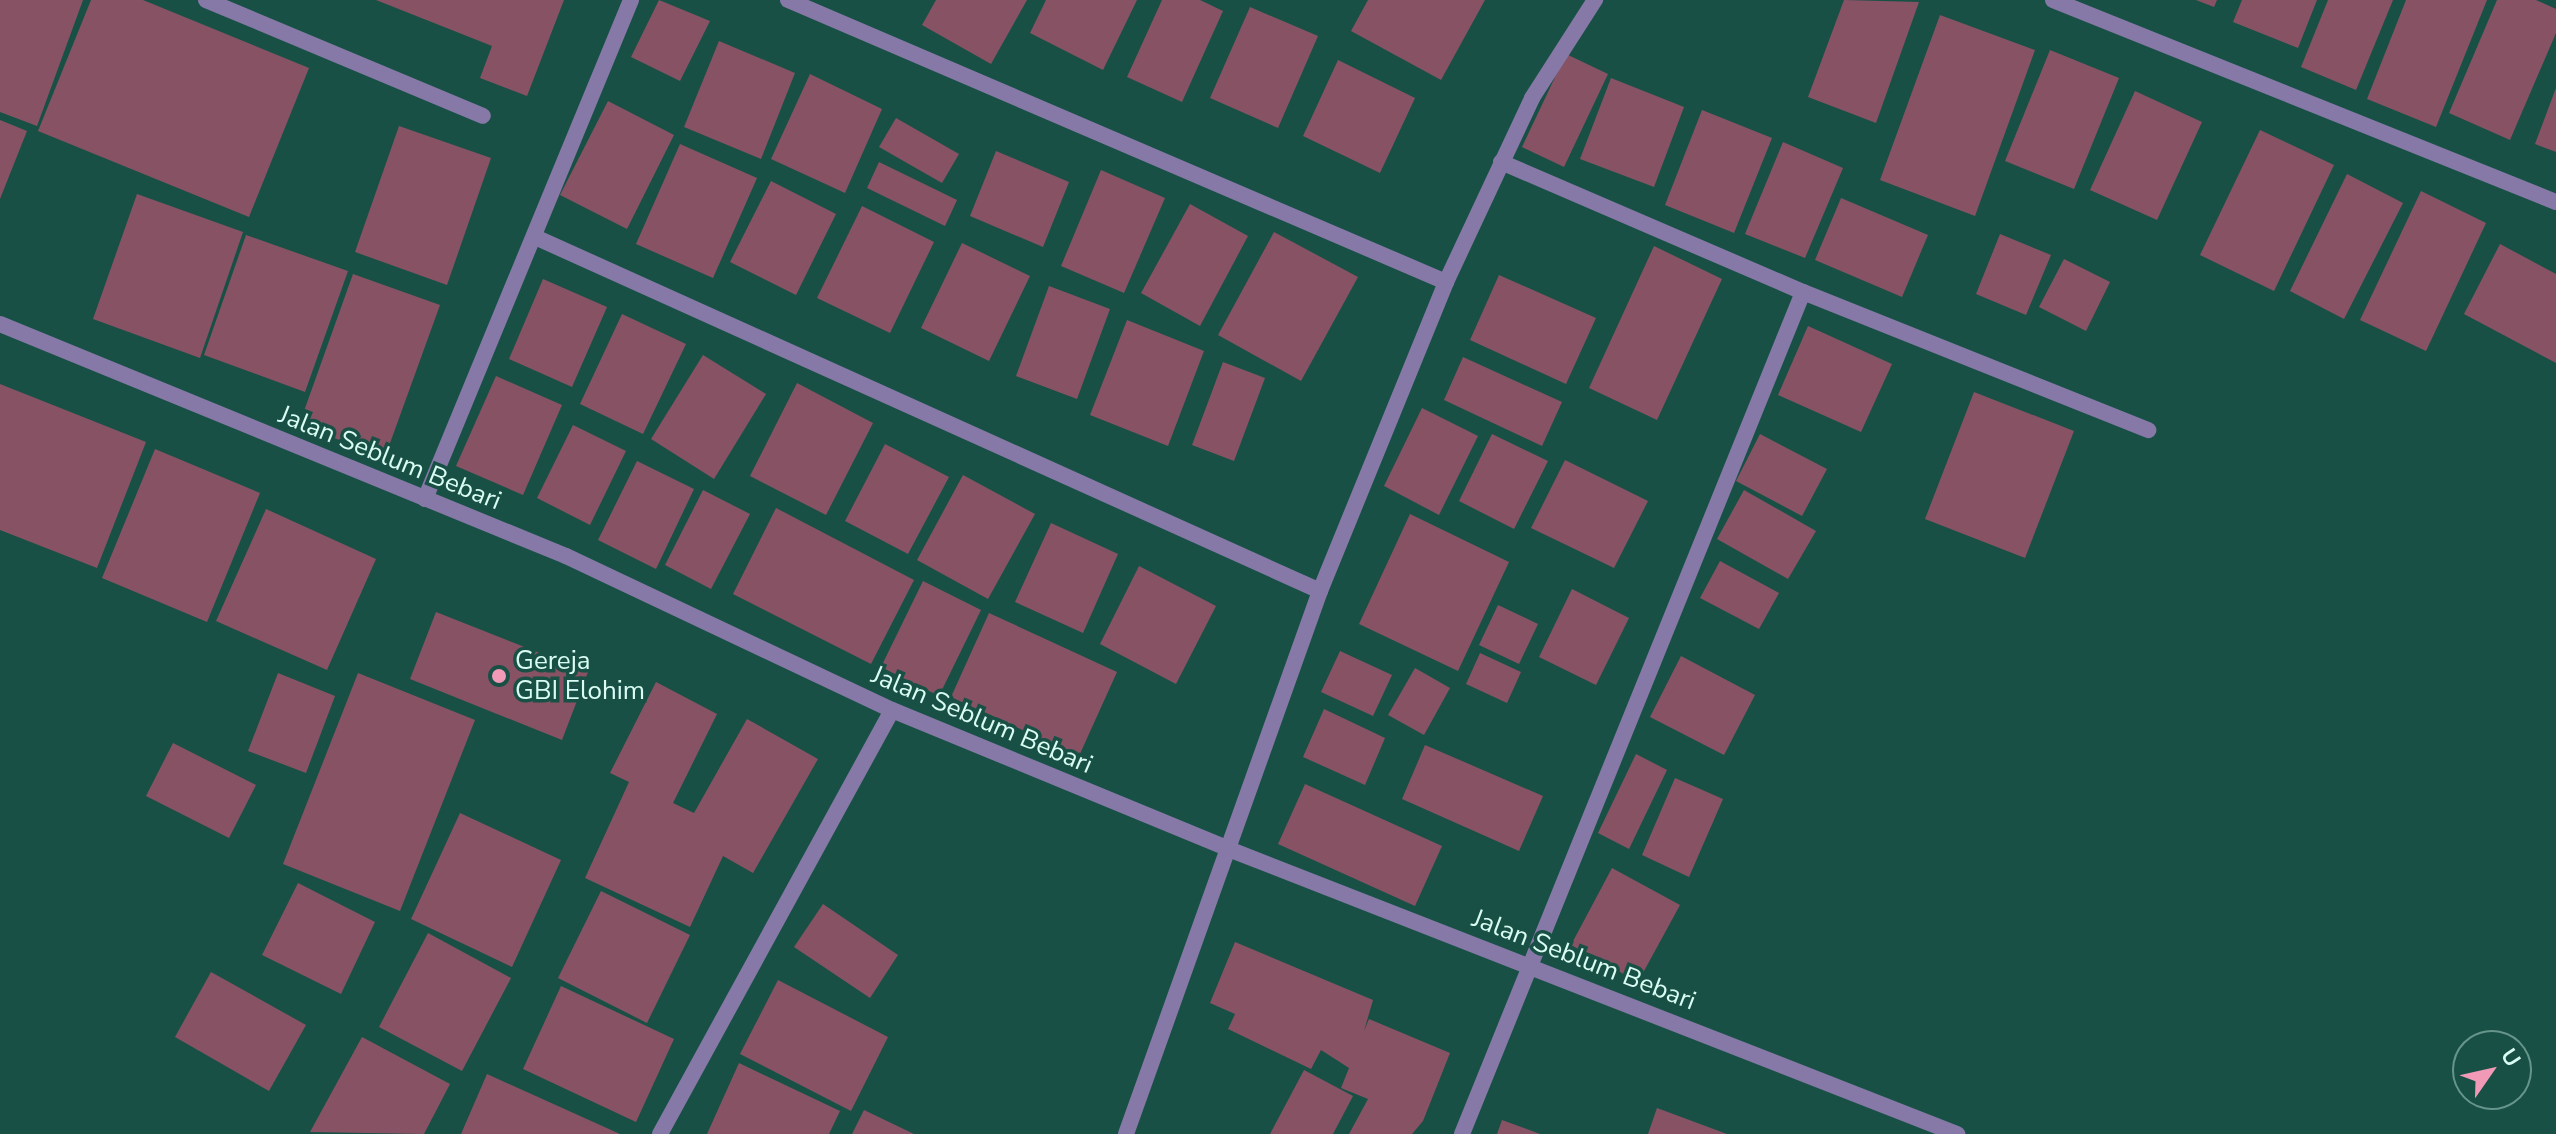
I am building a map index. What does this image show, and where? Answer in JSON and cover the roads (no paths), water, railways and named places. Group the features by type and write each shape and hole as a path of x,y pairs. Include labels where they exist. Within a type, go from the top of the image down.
{"street":[{"path":"206,0 483,116"},
{"path":"425,499 631,0"},
{"path":"788,0 1446,282"},
{"path":"1126,1134 1231,850 1320,591 1446,282 1547,70 1595,0"},
{"path":"2053,0 2556,202"},
{"path":"1501,162 1803,292 2148,430"},
{"path":"535,237 1320,591"},
{"path":"1462,1134 1534,966 1803,292"},
{"name":"Jalan Seblum Bebari","path":"0,324 566,556 892,710 1231,850 1957,1134"},
{"path":"660,1134 892,710"}],"place":[{"name":"Gereja GBI Elohim","path":"499,676"}]}
